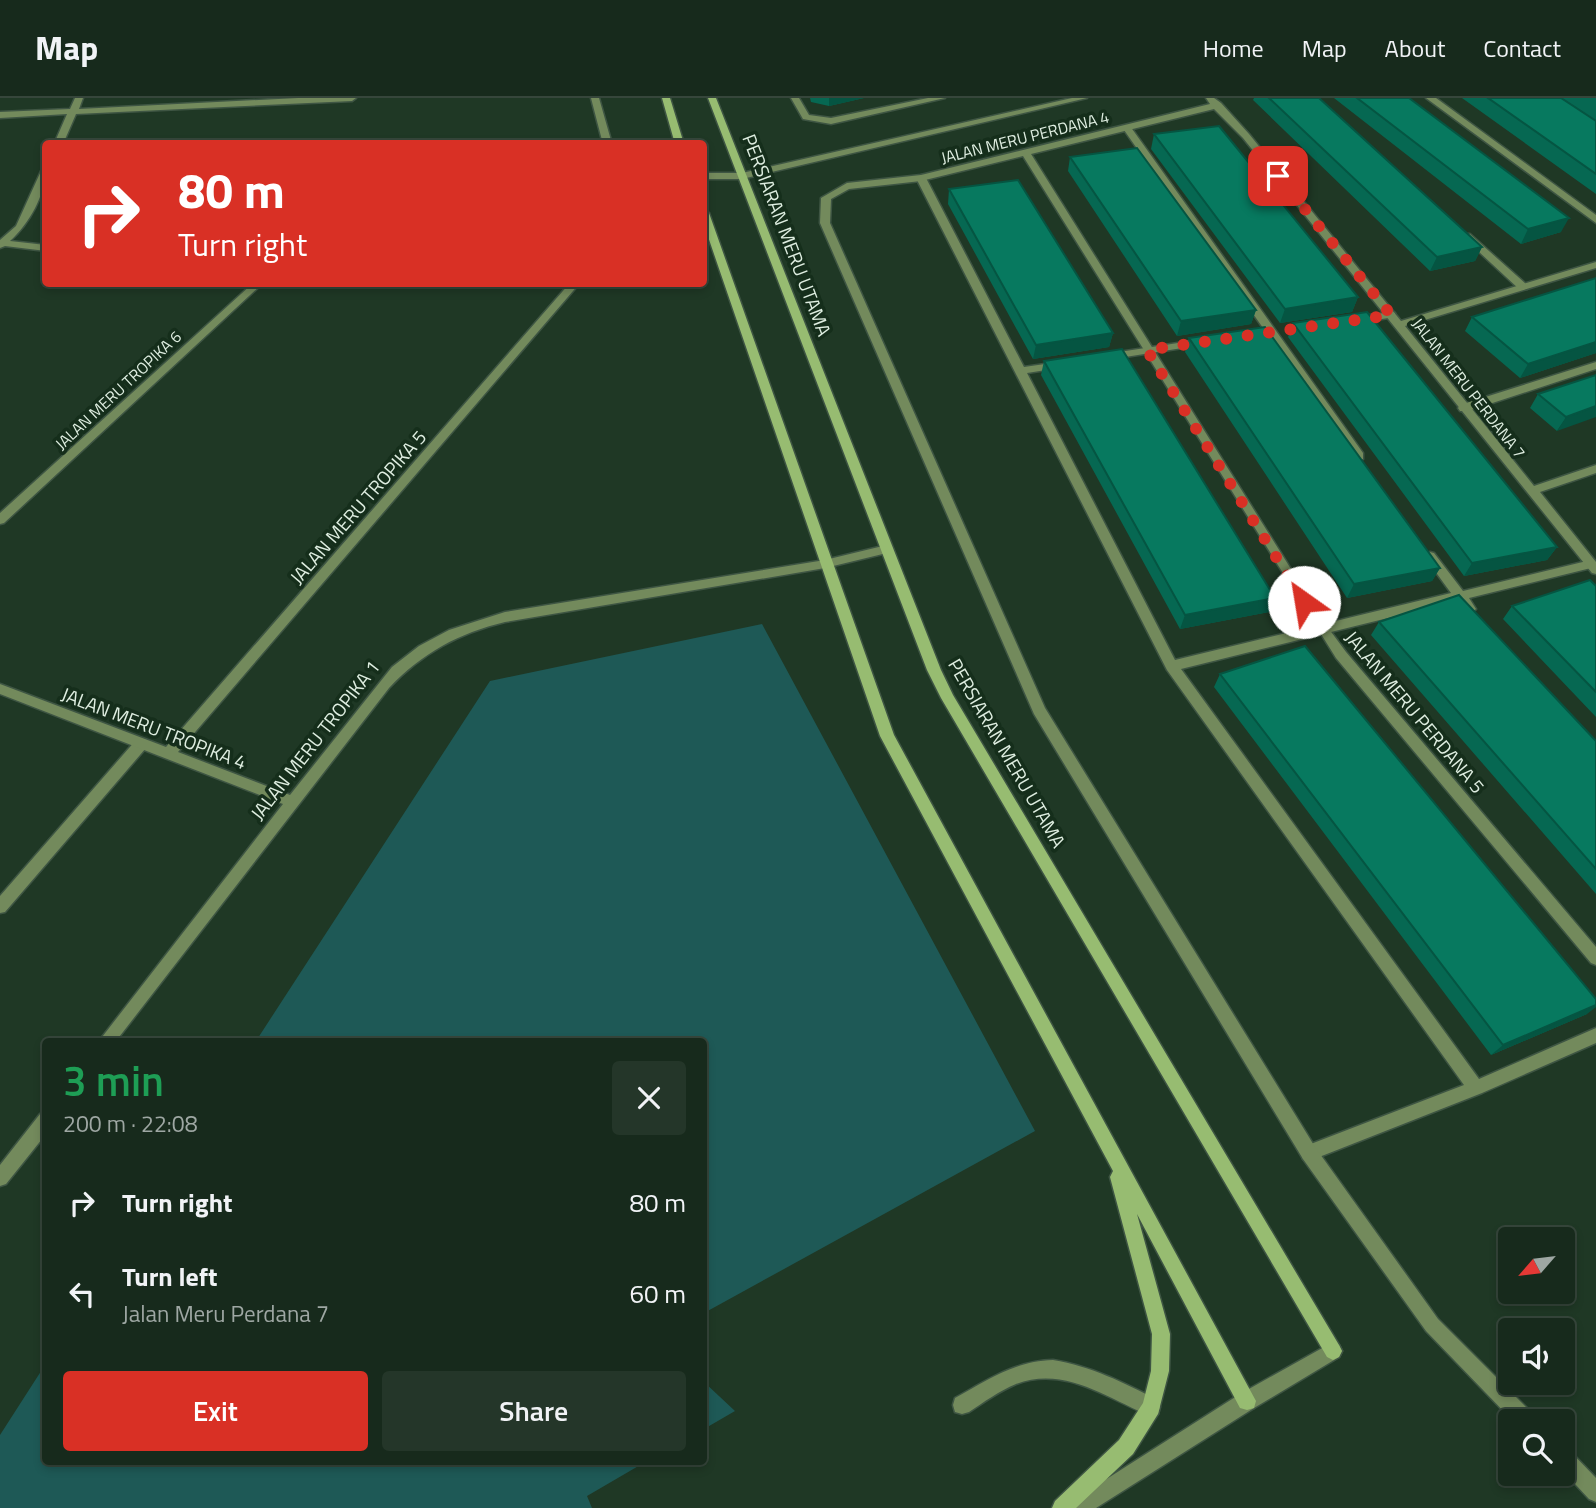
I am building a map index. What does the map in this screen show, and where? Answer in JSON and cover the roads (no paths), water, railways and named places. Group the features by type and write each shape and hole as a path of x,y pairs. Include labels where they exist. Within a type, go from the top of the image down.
{"main road":[{"path":"666,98 679,140"},
{"name":"PERSIARAN MERU UTAMA","path":"712,98 934,670 948,698 1334,1351"},
{"path":"707,222 887,736 1247,1401"},
{"path":"1062,1508 1126,1447 1151,1407 1160,1371 1161,1334 1111,1152"}],"street":[{"path":"60,140 79,98"},
{"path":"0,114 352,98"},
{"path":"596,98 607,140"},
{"path":"795,98 806,117 831,121 941,98"},
{"path":"707,176 741,176 1083,98"},
{"path":"1430,98 1596,220"},
{"name":"JALAN MERU PERDANA 4","path":"1213,102 1127,128 921,178 847,186 826,198 825,223 1039,710 1309,1153"},
{"name":"JALAN MERU PERDANA 7","path":"1213,102 1391,315 1593,567"},
{"path":"1127,128 1365,465"},
{"name":"JALAN MERU PERDANA 5","path":"1026,153 1147,350 1341,655 1596,958"},
{"path":"921,178 1172,666 1476,1088"},
{"path":"2,244 20,227 42,179"},
{"path":"1454,224 1524,287"},
{"path":"2,244 42,248"},
{"path":"1399,325 1596,265"},
{"name":"JALAN MERU TROPIKA 6","path":"0,520 254,287"},
{"name":"JALAN MERU TROPIKA 5","path":"169,754 571,287"},
{"path":"1338,323 1391,315"},
{"path":"1258,335 1285,331"},
{"path":"1096,359 1216,341"},
{"path":"1018,371 1070,363"},
{"path":"1464,408 1596,365"},
{"path":"1531,491 1596,469"},
{"path":"1420,542 1459,597 1477,616"},
{"name":"JALAN MERU TROPIKA 1","path":"109,1038 399,667 436,640 457,630 505,617 825,564 887,549"},
{"path":"1172,666 1322,628 1593,567"},
{"name":"JALAN MERU TROPIKA 4","path":"0,689 294,802"},
{"path":"0,907 141,744"},
{"path":"1514,1409 1432,1325 1309,1153 1476,1088 1596,1035"},
{"path":"0,1178 42,1125"},
{"path":"1079,1508 1247,1401 1334,1351"},
{"path":"962,1405 1017,1375 1043,1368 1098,1380 1151,1407"},
{"path":"1575,1470 1596,1492"}],"water":[{"path":"762,624 1035,1131 707,1311 707,1038 258,1038 490,681"},
{"path":"42,1370 42,1465 640,1465 587,1496 592,1508 0,1508 0,1435"},
{"path":"707,1385 735,1411 707,1427"}]}
